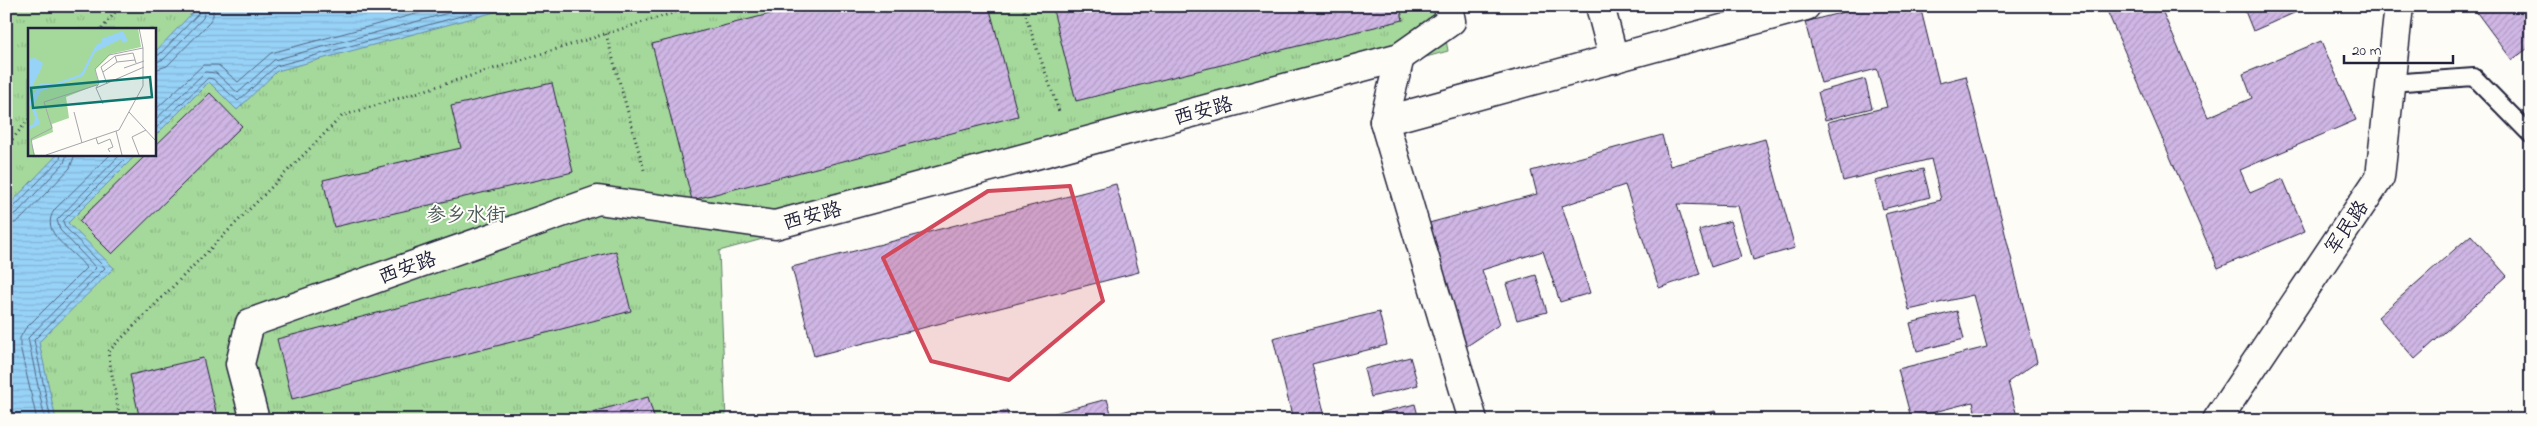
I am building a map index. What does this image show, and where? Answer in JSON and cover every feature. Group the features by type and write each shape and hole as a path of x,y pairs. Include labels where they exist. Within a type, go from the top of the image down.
{"street":[{"name":"西安路","path":"255,420 240,364 250,323 598,200 775,225 1400,57 1450,21 1448,6"},
{"path":"1600,6 1614,59"},
{"path":"1384,120 1806,6"},
{"name":"军民路","path":"2217,420 2380,177 2399,6"},
{"path":"1400,57 1384,120 1473,420"}],"lane":[{"path":"2390,82 2474,77 2531,135"}],"path":[{"path":"103,28 120,6"},
{"path":"120,420 108,352 342,116 695,6"},
{"path":"1022,6 1062,122"},
{"path":"606,34 646,177"},
{"path":"6,147 28,120"}],"highlighted area":[{"path":"1070,186 1103,301 1009,380 931,361 883,258 988,191"}],"green space":[{"name":"参乡水街","path":"6,6 1440,6 1448,51 719,251 726,420 6,420"}],"water":[{"path":"193,6 517,6 277,71 237,110 209,82 155,136 155,52 195,10"},
{"path":"57,155 136,155 68,223 114,268 39,342 56,420 6,420 6,208"}],"building":[{"path":"801,6 989,6 1018,116 692,200 652,44"},
{"path":"1052,6 1400,6 1403,20 1076,101"},
{"path":"1867,6 1920,6 1939,83 1966,76 2037,362 2008,382 2018,420 1977,420 1973,402 1911,418 1898,369 1987,347 1973,295 1909,310 1885,214 1941,200 1931,159 1843,181 1828,122 1887,107 1877,69 1821,83 1805,22"},
{"path":"2105,6 2165,6 2161,8 2208,117 2252,98 2243,74 2321,41 2356,120 2240,170 2250,193 2283,179 2305,231 2218,268"},
{"path":"2243,6 2310,6 2253,31"},
{"path":"2472,6 2531,6 2531,46 2512,60"},
{"path":"1865,79 1872,108 1825,120 1818,92"},
{"path":"552,83 573,172 334,227 323,180 461,148 451,106"},
{"path":"210,93 242,126 112,254 79,221 146,155 155,155 155,146"},
{"path":"1662,135 1670,166 1765,139 1795,248 1753,260 1738,206 1677,204 1700,274 1659,288 1625,185 1562,206 1590,293 1560,302 1543,251 1482,270 1500,324 1464,348 1429,223 1537,194 1531,171"},
{"path":"1923,169 1930,197 1883,209 1875,181"},
{"path":"1116,184 1139,272 814,356 792,267"},
{"path":"1730,221 1741,257 1711,267 1699,230"},
{"path":"2471,235 2507,276 2415,359 2378,317"},
{"path":"616,251 631,311 292,399 277,339"},
{"path":"1536,275 1547,312 1517,320 1506,284"},
{"path":"1957,311 1964,339 1917,351 1910,323"},
{"path":"1379,312 1387,345 1312,364 1326,420 1293,420 1273,338"},
{"path":"1410,357 1418,385 1371,397 1364,369"},
{"path":"203,358 218,420 140,420 130,375"},
{"path":"648,397 655,420 563,420"},
{"path":"1107,399 1113,420 1029,420"},
{"path":"1415,404 1419,420 1351,420"},
{"path":"1007,410 1009,420 970,420"},
{"path":"1715,411 1718,420 1680,420"},
{"path":"1945,413 1947,420 1923,420"}]}
